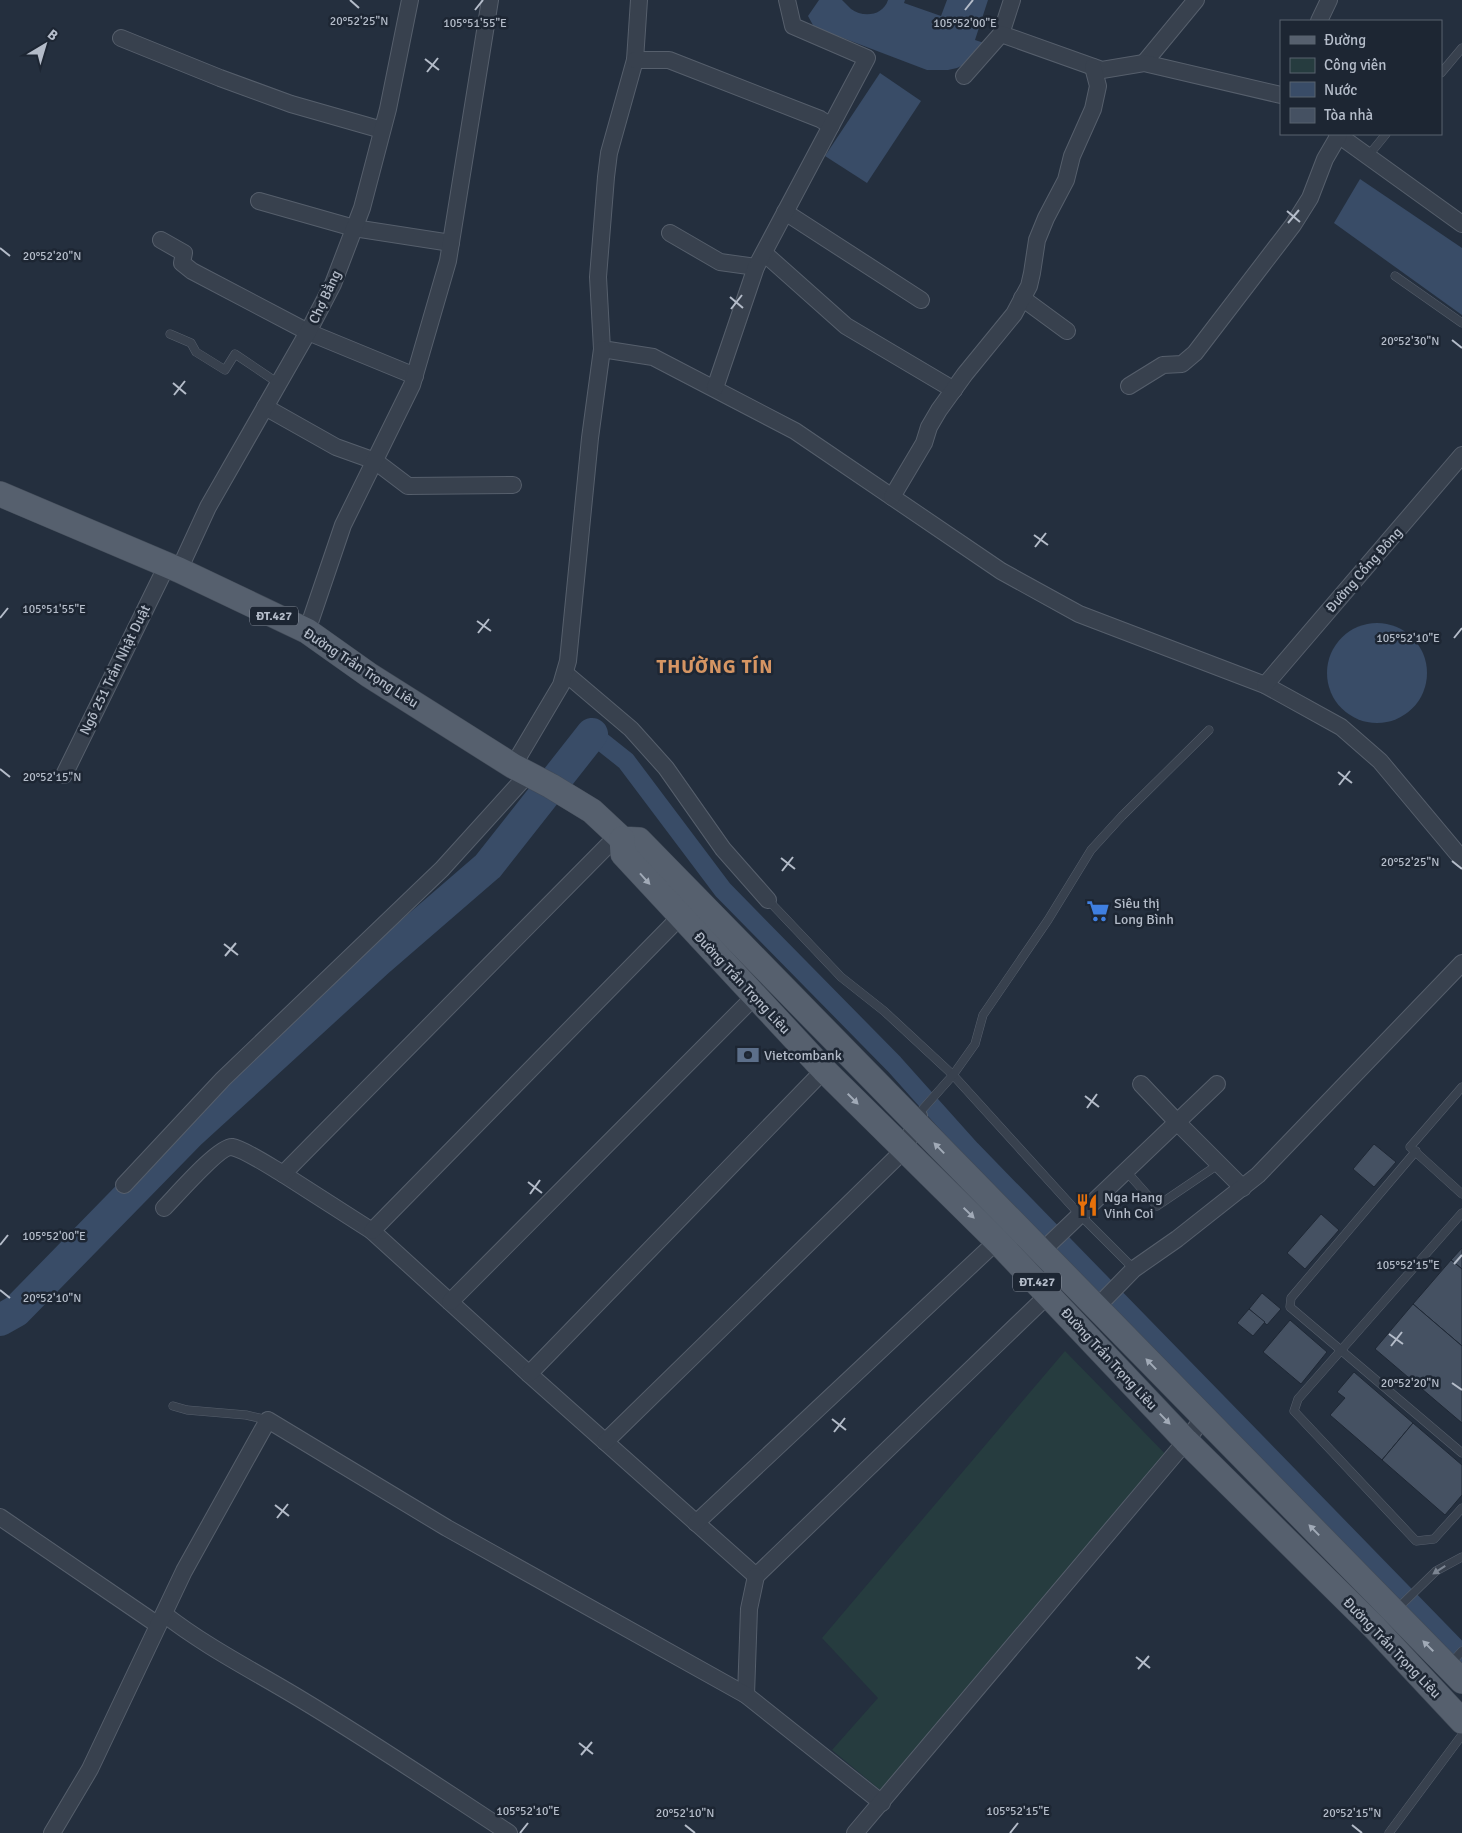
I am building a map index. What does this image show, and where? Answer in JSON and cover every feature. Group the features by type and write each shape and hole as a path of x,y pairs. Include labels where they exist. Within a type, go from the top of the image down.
{"main road":[{"name":"Đường Trần Trọng Liêu","path":"0,494 173,568 307,631 369,675 520,770 592,811 620,837 639,840 918,1118 1045,1248 1096,1308 1396,1609 1456,1665"},
{"name":"Đường Trần Trọng Liêu","path":"620,837 623,854 824,1070 1049,1294 1108,1360 1186,1441 1374,1628 1462,1721"}],"street":[{"name":"Chợ Bằng","path":"173,568 308,332 333,284 362,208 382,130 410,0"},
{"path":"307,631 343,525 415,376 448,261 490,0"},
{"path":"124,1185 223,1079 442,869 520,770 561,685 565,673 590,438 602,349 598,277 606,177 610,153 635,60 639,0"},
{"path":"715,388 760,260 866,58 793,26 787,0"},
{"path":"964,76 1001,34 1012,0"},
{"path":"1144,63 1196,0"},
{"path":"1319,20 1329,0"},
{"path":"1001,34 1102,70 1144,63 1280,95"},
{"path":"121,38 291,104 382,130"},
{"path":"635,60 669,60 820,118 831,126"},
{"path":"892,497 924,443 929,427 954,390 1014,314 1028,286 1037,240 1066,180 1072,156 1094,109 1098,86 1093,67"},
{"path":"1129,386 1163,365 1182,364 1195,353 1293,225 1310,198 1325,159 1337,135"},
{"path":"1339,135 1462,224"},
{"path":"259,201 354,228 450,243"},
{"path":"786,212 921,300"},
{"path":"670,233 720,262 760,260 846,326 954,390"},
{"path":"162,240 184,253 182,263 192,271 308,332 415,376"},
{"path":"1022,298 1067,331"},
{"path":"602,349 653,357 795,431 1001,571 1079,614 1265,685 1341,727 1380,761 1462,859"},
{"path":"265,407 336,447 375,461 408,486 513,485"},
{"name":"Đường Cổng Đông","path":"1265,685 1462,455"},
{"name":"Ngõ 251 Trần Nhật Duật","path":"64,775 173,568"},
{"path":"565,673 631,729 666,768 723,849 768,900"},
{"path":"283,1174 620,837"},
{"path":"372,1231 680,917"},
{"path":"1096,1308 1134,1270 1177,1240 1258,1175 1462,963"},
{"path":"450,1302 755,996"},
{"path":"529,1374 824,1070"},
{"path":"1141,1084 1243,1188"},
{"path":"1045,1248 1217,1084"},
{"path":"605,1442 904,1150 918,1118"},
{"path":"164,1208 223,1149 230,1147 238,1149 283,1174 372,1231 756,1576"},
{"path":"696,1523 997,1241"},
{"path":"746,1695 749,1609 756,1576 1049,1294"},
{"path":"855,1833 1186,1441 1204,1417"},
{"path":"52,1833 90,1769 184,1571 268,1420 447,1528 746,1695 882,1803"},
{"path":"0,1517 161,1620 178,1625 303,1701 509,1833"},
{"path":"1374,1628 1396,1609"},
{"path":"1430,1687 1456,1665"}],"lane":[{"path":"1442,72 1462,48"},
{"path":"1368,156 1385,135"},
{"path":"1395,276 1462,323"},
{"path":"170,334 191,343 196,352 225,370 235,354 278,383"},
{"path":"918,1118 975,1044 983,1015 1048,920 1091,850 1122,816 1210,730"},
{"path":"768,900 841,977 884,1011 951,1077 1134,1270"},
{"path":"1462,1087 1410,1147 1462,1194"},
{"path":"1416,1151 1292,1298 1290,1307 1462,1453"},
{"path":"1126,1171 1157,1206 1219,1164"},
{"path":"1462,1213 1298,1400 1294,1411 1416,1542 1434,1539 1462,1508"},
{"path":"173,1406 187,1410 246,1415 268,1420"},
{"path":"1396,1609 1436,1571 1462,1557"},
{"path":"1388,1833 1462,1735"}],"green space":[{"path":"1065,1351 1175,1464 885,1794 832,1750 878,1698 822,1638"}],"water":[{"path":"819,0 842,0 856,12 872,14 882,9 888,0 905,0 904,3 941,16 947,0 988,0 975,40 984,43 967,63 957,68 927,70 814,27 808,16"},
{"path":"880,73 921,101 867,183 825,156"},
{"path":"1360,179 1462,248 1462,315 1334,223"},
{"path":"1377,623 1387,624 1405,631 1419,645 1426,663 1426,683 1419,701 1405,715 1387,722 1377,723 1367,722 1349,715 1335,701 1328,683 1327,673 1328,663 1335,645 1349,631 1367,624"}],"building":[{"path":"1374,1144 1396,1162 1374,1187 1353,1169"},
{"path":"1321,1214 1339,1230 1305,1269 1287,1253"},
{"path":"1462,1248 1462,1269 1451,1260"},
{"path":"1451,1260 1462,1269 1462,1346 1413,1304"},
{"path":"1262,1293 1281,1309 1267,1325 1249,1309"},
{"path":"1413,1304 1462,1346 1462,1423 1375,1349"},
{"path":"1249,1309 1265,1322 1253,1336 1237,1323"},
{"path":"1290,1320 1327,1352 1301,1384 1263,1352"},
{"path":"1354,1372 1413,1423 1382,1460 1330,1415 1345,1398 1337,1392"},
{"path":"1413,1423 1462,1465 1462,1495 1445,1515 1382,1460"}],"waterway":[{"path":"592,734 626,761 723,890 894,1064 971,1150 1462,1654"},
{"path":"0,1320 16,1311 189,1134 377,962 488,866 592,734"}],"place":[{"name":"Siêu thị Long Bình","path":"1098,911"},
{"name":"Vietcombank","path":"748,1055"},
{"name":"Nga Hang Vinh Coi","path":"1087,1205"}],"district":[{"name":"THƯỜNG TÍN","path":"715,667"}]}
